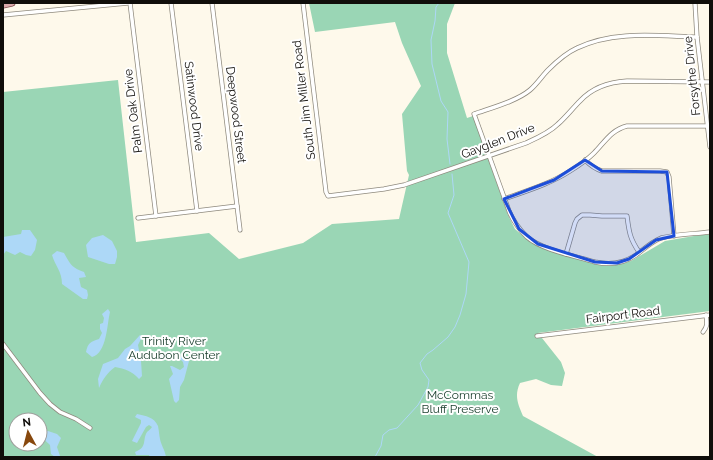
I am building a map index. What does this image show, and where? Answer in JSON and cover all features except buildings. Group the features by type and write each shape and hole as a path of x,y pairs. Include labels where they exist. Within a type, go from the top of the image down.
{"main road":[{"path":"3,5 12,3"}],"street":[{"path":"3,15 129,3"},
{"name":"Palm Oak Drive","path":"129,3 156,216"},
{"name":"Satinwood Drive","path":"171,3 197,211"},
{"name":"Deepwood Street","path":"212,3 240,230"},
{"name":"South Jim Miller Road","path":"302,3 327,195"},
{"name":"Forsythe Drive","path":"695,3 697,37 710,148"},
{"path":"697,37 628,36 614,37 587,44 565,55 551,67 529,91 521,96 474,114 513,220 519,229 538,244 602,264 611,264 629,259 650,243 662,238 710,232"},
{"name":"Gayglen Drive","path":"327,195 331,196 393,188 526,143 557,126 580,100 594,90 605,85 627,81 710,82"},
{"path":"504,199 554,180 569,172 595,152 614,131 620,128 627,126 707,126"},
{"path":"585,160 597,170 667,172 669,176 674,236"},
{"path":"138,218 237,206"},
{"path":"566,254 575,222 582,215 627,216 629,234 639,252"},
{"path":"703,332 708,324 708,315"},
{"name":"Fairport Road","path":"538,336 708,315"},
{"path":"3,344 50,404 60,412 76,419 90,428"}],"highlighted area":[{"path":"585,160 602,171 667,172 674,236 656,240 629,259 617,263 595,262 538,244 519,229 504,199 554,180"}],"green space":[{"path":"309,3 455,3 447,24 447,53 467,118 473,116 508,215 515,229 530,242 556,253 598,265 610,266 631,261 665,241 710,234 710,311 538,333 561,362 565,373 562,386 551,385 536,379 520,383 517,396 518,404 523,416 598,457 3,457 3,92 118,80 136,242 209,233 239,259 303,243 332,224 399,219 409,175 407,171 402,114 421,86 402,43 395,22 315,32"}],"water":[{"path":"22,230 30,230 37,240 35,250 31,256 20,252 15,255 6,251 3,255 3,237 21,234"},
{"path":"103,235 112,241 117,251 115,264 109,264 88,257 86,245 92,238"},
{"path":"57,251 64,253 72,265 84,272 86,277 79,278 81,287 87,290 87,299 83,299 62,284 60,272 52,255"},
{"path":"108,309 110,312 106,338 101,350 92,357 86,352 87,349 90,343 99,339 102,333 100,324 103,323 104,318 102,314"},
{"path":"140,335 142,337 138,345 142,376 139,379 128,371 115,367 106,376 99,388 98,379 103,364 118,358"},
{"path":"181,356 189,361 184,380 180,387 179,400 176,403 174,401 169,379 173,374 170,366 180,370 184,367 183,362 179,358"},
{"path":"137,414 149,417 156,423 166,457 136,455 135,452 142,448 147,432 152,427 149,425 146,427 137,443 132,441 141,423 141,420 135,417"},
{"path":"48,431 57,434 61,438 57,447 59,457 55,457 51,454 50,445 48,443"}],"waterway":[{"path":"439,3 436,7 431,40 432,64 441,101 448,112 447,139 450,164"},
{"path":"375,457 381,446 383,435 389,430 397,428 418,405 428,387 429,380 422,370 420,363 427,354 448,337 455,327 466,294 469,262 448,213 454,195 452,174"}],"park label":[{"name":"Trinity River Audubon Center","path":"174,348"},
{"name":"McCommas Bluff Preserve","path":"460,402"}]}
